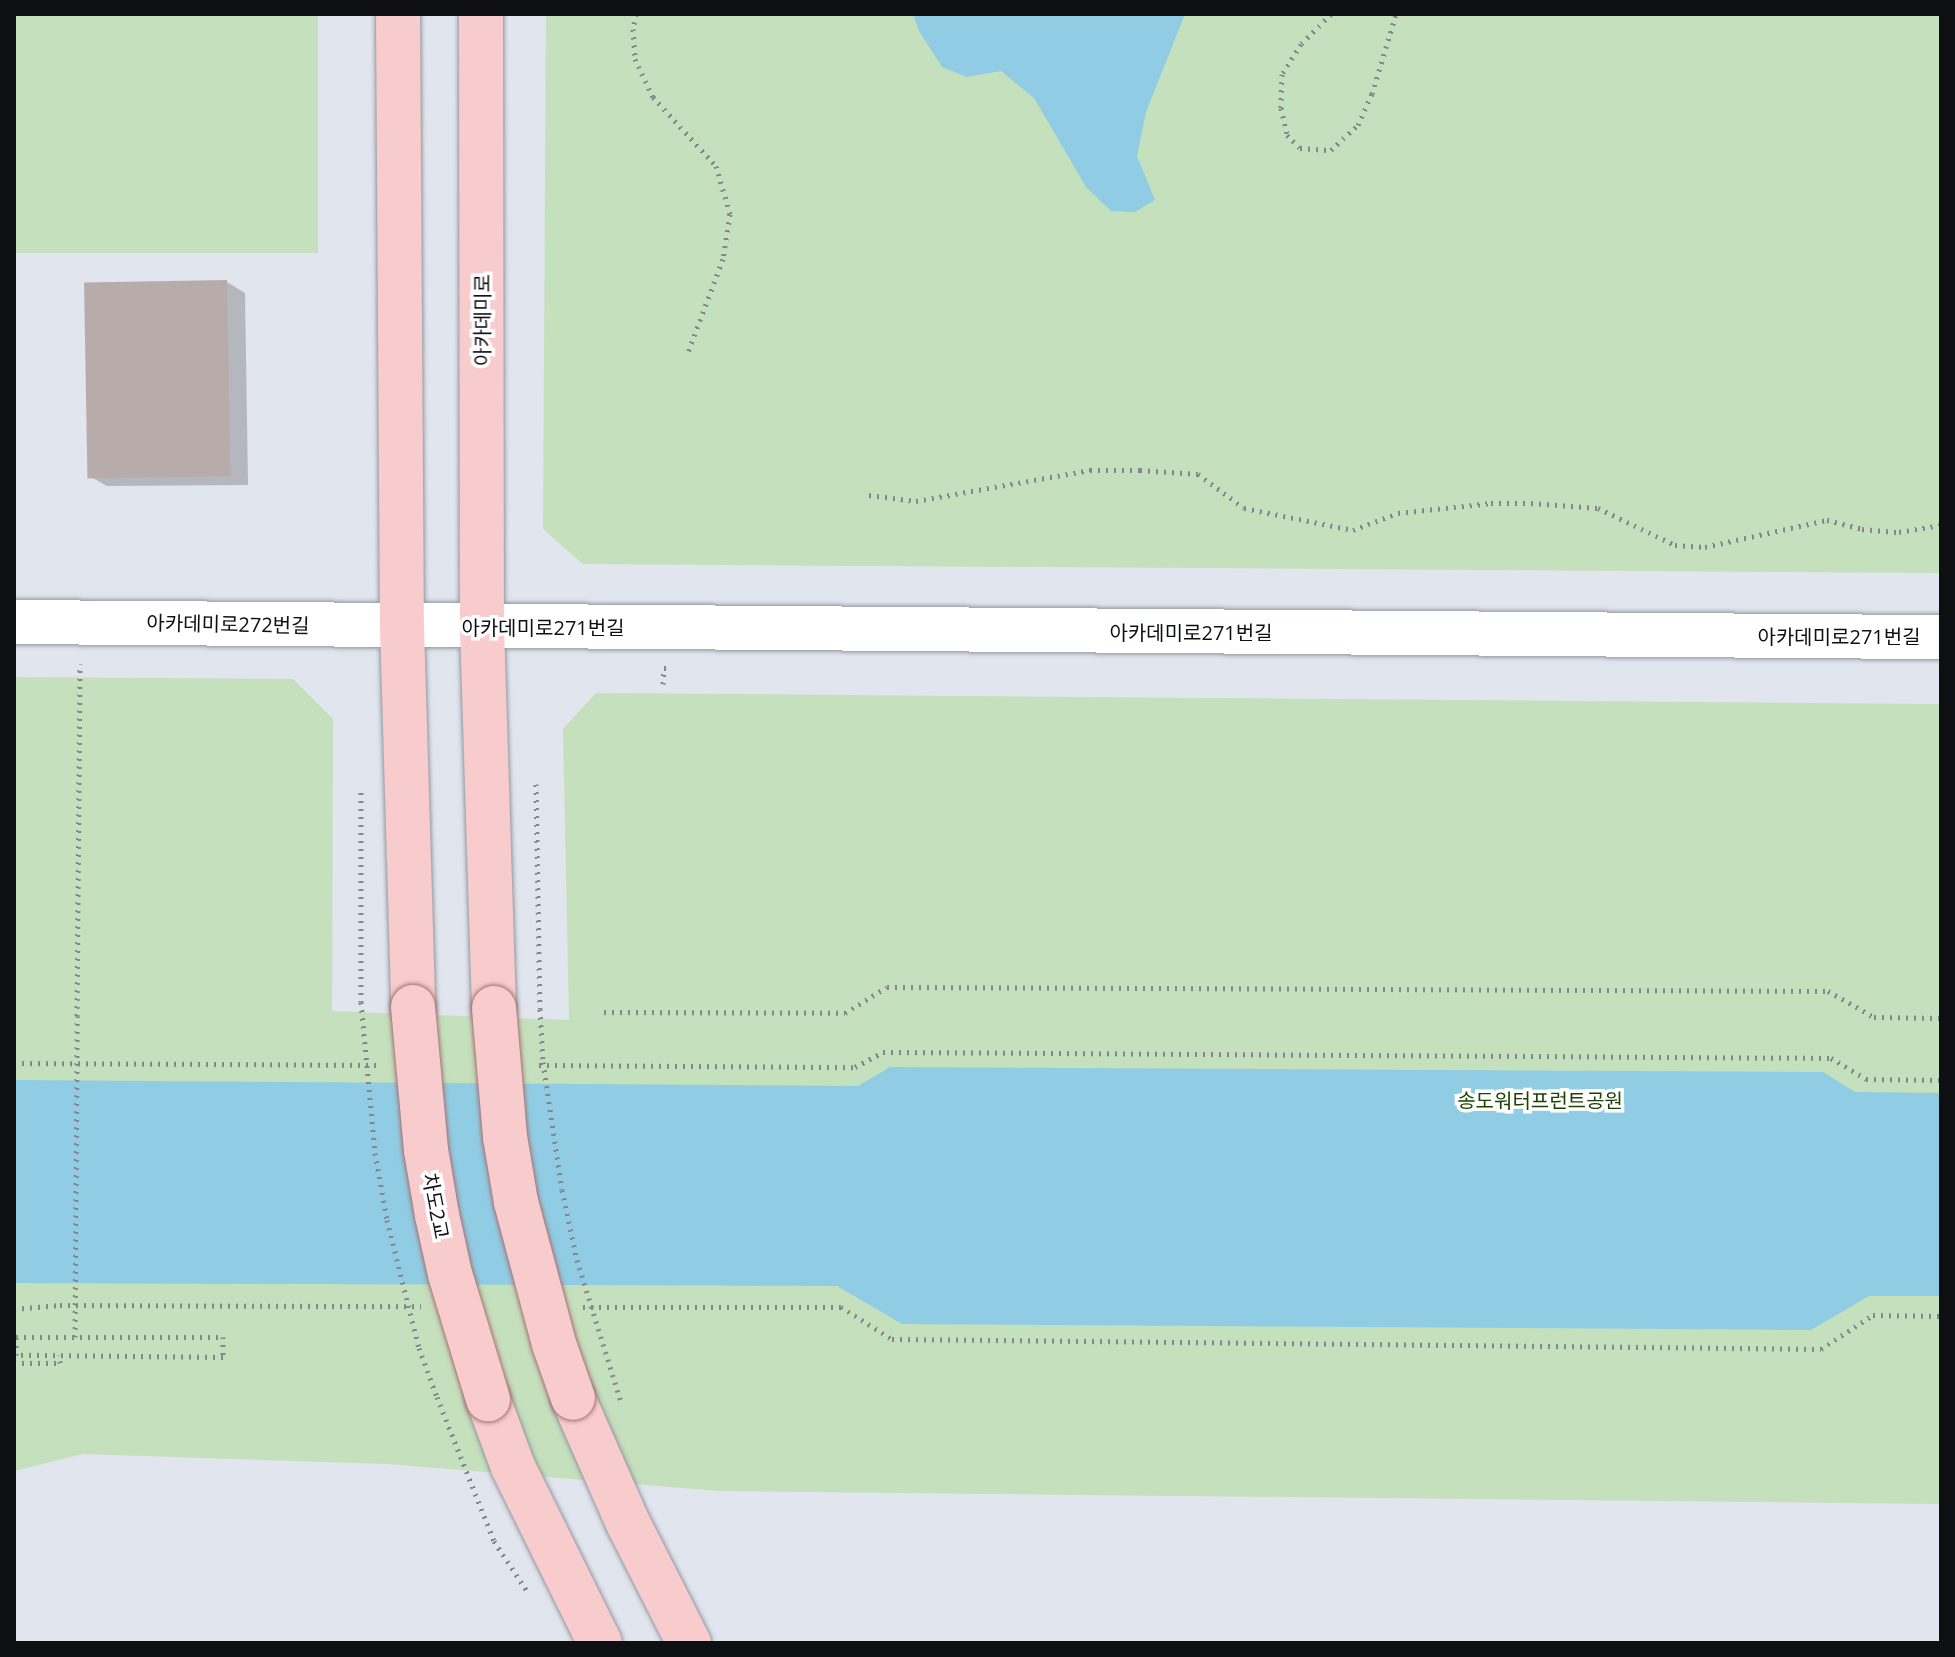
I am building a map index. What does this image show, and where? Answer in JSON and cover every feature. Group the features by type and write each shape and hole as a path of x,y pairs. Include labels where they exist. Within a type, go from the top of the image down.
{"main road":[{"path":"398,14 442,626 494,1008 505,1137 516,1202 554,1344 573,1398 628,1523 689,1643"},
{"name":"아카데미로","path":"442,626 481,14"},
{"name":"차도2교","path":"442,626 413,1007 424,1134 450,1274 488,1399 513,1467 600,1643"}],"street":[{"name":"아카데미로272번길","path":"14,622 442,626"},
{"name":"아카데미로271번길","path":"442,626 1941,637"}],"path":[{"path":"636,14 633,29 635,59 653,97 716,166 730,214 723,259 687,355"},
{"path":"1331,14 1301,44 1282,74 1281,108 1287,135 1300,148 1331,150 1358,125 1372,94 1396,14"},
{"path":"869,495 916,501 1090,470 1140,470 1198,474 1244,508 1353,530 1398,513 1505,503 1598,508 1675,545 1705,547 1827,520 1862,529 1899,532 1941,525"},
{"path":"75,1337 80,664"},
{"path":"663,684 664,668"},
{"path":"536,784 543,1062 562,1190 581,1275 621,1402"},
{"path":"361,788 361,1002 375,1153 387,1220 419,1348 437,1397"},
{"path":"604,1012 845,1013 887,987 1637,990 1828,991 1874,1017 1941,1018"},
{"path":"538,1065 855,1067 883,1052 1831,1058 1866,1079 1941,1080"},
{"path":"14,1063 395,1065"},
{"path":"14,1309 60,1305 426,1306"},
{"path":"570,1307 841,1307 892,1339 1821,1349 1873,1315 1941,1316"},
{"path":"16,1337 75,1337 223,1337 223,1357 16,1355 16,1337"},
{"path":"14,1363 60,1363 59,1355"}],"green space":[{"path":"14,14 318,14 318,253 14,253"},
{"path":"546,14 1941,14 1941,573 583,564 543,529"},
{"name":"송도워터프런트공원","path":"14,677 293,679 333,719 332,1011 569,1020 563,729 596,693 1941,704 1941,1504 719,1491 387,1464 83,1454 14,1471"}],"water":[{"path":"913,14 1185,14 1146,112 1137,156 1155,200 1135,212 1111,211 1086,187 1034,98 1001,71 967,77 942,67 919,31"},
{"path":"890,1067 1823,1072 1855,1092 1941,1093 1941,1296 1869,1296 1811,1330 902,1324 837,1286 14,1283 14,1080 858,1086"}],"building":[{"path":"227,280 230,476 87,478 84,282"}]}
